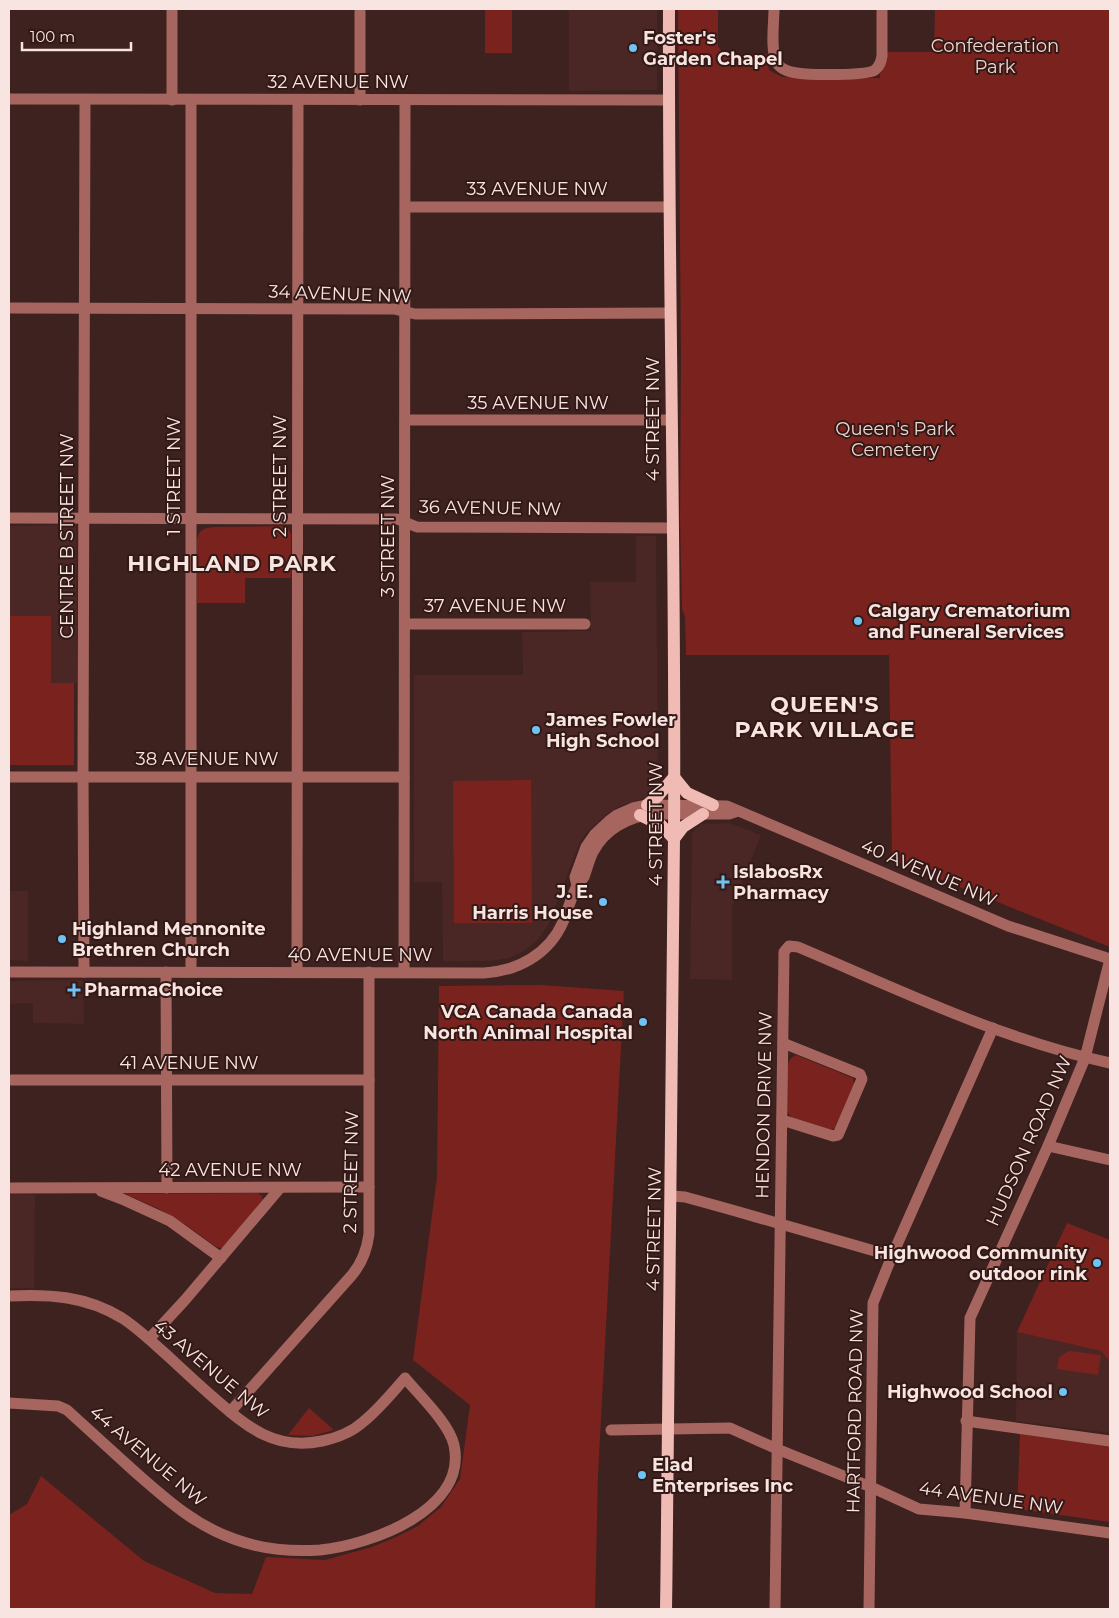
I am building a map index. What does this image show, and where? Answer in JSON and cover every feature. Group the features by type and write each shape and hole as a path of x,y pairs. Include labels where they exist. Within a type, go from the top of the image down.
{"main road":[{"name":"4 STREET NW","path":"666,1609 672,1196 674,838 668,9"},
{"path":"703,814 683,827 674,838 643,810 674,777 687,793 713,805"}],"street":[{"path":"172,9 172,100"},
{"path":"360,9 360,100"},
{"path":"774,9 774,55 777,64 785,70 797,73 859,74 874,70 881,63 882,9"},
{"name":"32 AVENUE NW","path":"9,99 668,100"},
{"name":"CENTRE B STREET NW","path":"84,972 85,100"},
{"name":"1 STREET NW","path":"191,100 191,972"},
{"name":"2 STREET NW","path":"297,972 298,100"},
{"name":"3 STREET NW","path":"404,972 405,100"},
{"name":"33 AVENUE NW","path":"406,207 669,207"},
{"name":"34 AVENUE NW","path":"9,308 394,309 415,314 670,313"},
{"name":"35 AVENUE NW","path":"406,420 671,420"},
{"name":"36 AVENUE NW","path":"9,518 397,519 416,527 672,528"},
{"name":"37 AVENUE NW","path":"405,624 585,624"},
{"name":"38 AVENUE NW","path":"9,777 404,777"},
{"name":"40 AVENUE NW","path":"9,972 494,972 522,964 539,954 556,935 577,886 583,879 592,854 601,840 616,826 643,810 713,805 727,806 1008,926 1110,959"},
{"name":"40 AVENUE NW","path":"674,809 703,814 729,814 738,811"},
{"name":"HENDON DRIVE NW","path":"775,1609 784,952 789,946 798,947 993,1028 1086,1058 1110,1063"},
{"name":"HUDSON ROAD NW","path":"965,1513 970,1318 1086,1058 1110,959"},
{"path":"166,972 167,1188"},
{"name":"2 STREET NW","path":"230,1412 356,1269 367,1248 369,1234 369,972"},
{"name":"HARTFORD ROAD NW","path":"869,1609 873,1303 993,1028"},
{"path":"782,1120 833,1136 838,1135 862,1079 860,1074 783,1043"},
{"name":"41 AVENUE NW","path":"9,1080 369,1080"},
{"path":"1048,1146 1110,1160"},
{"name":"42 AVENUE NW","path":"9,1188 369,1187"},
{"name":"42 AVENUE NW","path":"92,1188 122,1199 170,1221 221,1258"},
{"path":"149,1340 280,1188"},
{"path":"672,1196 685,1197 892,1256"},
{"name":"43 AVENUE NW","path":"9,1296 61,1296 83,1301 124,1319 230,1412 252,1429 275,1440 292,1443 319,1441 346,1433 363,1423 405,1378"},
{"name":"44 AVENUE NW","path":"9,1403 58,1406 67,1410 162,1496 184,1513 207,1527 234,1539 263,1547 313,1550 358,1543 393,1530 427,1508 448,1487 455,1459 452,1438 446,1426 405,1378"},
{"path":"966,1421 1110,1441"},
{"name":"44 AVENUE NW","path":"611,1430 730,1428 919,1508 1110,1533"}],"shaded area":[{"path":"569,9 657,9 657,90 569,91"},
{"path":"76,525 77,683 51,683 50,616 9,616 9,526"},
{"name":"James Fowler High School","path":"636,536 656,536 657,789 647,797 618,807 608,813 587,832 580,842 547,927 536,942 509,958 490,961 443,961 442,882 414,882 414,675 523,675 522,632 591,631 590,582 636,582"},
{"path":"730,823 761,835 732,907 732,980 690,979 692,833 701,824"},
{"path":"9,891 28,891 28,961 9,960"},
{"path":"83,980 84,1024 33,1023 33,1003 9,1004 9,981"},
{"path":"9,1194 35,1195 34,1288 9,1288"},
{"name":"Highwood School","path":"1017,1332 1101,1351 1110,1362 1110,1433 1016,1421"}],"green space":[{"path":"485,9 512,9 512,53 485,53"},
{"name":"Queen's Park Cemetery","path":"678,9 718,9 718,46 724,54 767,54 769,70 782,77 880,78 880,69 886,52 934,52 935,9 1110,9 1110,947 892,860 889,655 686,655 685,617 682,609 680,519 681,360"},
{"path":"282,526 288,528 291,534 291,578 245,578 245,603 197,603 197,539 201,531 214,527"},
{"path":"9,616 51,616 51,683 74,683 74,765 9,765"},
{"path":"531,780 532,923 454,923 453,781"},
{"path":"541,985 624,991 598,1475 595,1609 9,1609 9,1515 27,1504 41,1476 144,1561 215,1593 252,1594 266,1557 325,1560 372,1547 418,1526 441,1507 460,1479 470,1405 413,1360 437,1177 439,986"},
{"path":"796,1055 853,1078 854,1085 835,1128 831,1130 793,1119 786,1111 786,1069 790,1059"},
{"path":"258,1193 262,1196 263,1200 222,1248 216,1247 186,1225 157,1208 125,1194"},
{"path":"1067,1223 1110,1240 1110,1362 1101,1351 1017,1332"},
{"path":"1069,1351 1101,1355 1098,1375 1057,1369 1059,1357"},
{"path":"309,1408 334,1430 312,1436 288,1435"},
{"path":"1020,1434 1110,1446 1110,1522 1017,1509"}],"place":[{"name":"Foster's Garden Chapel","path":"633,48"},
{"name":"Calgary Crematorium and Funeral Services","path":"858,621"},
{"name":"James Fowler High School","path":"536,730"},
{"name":"IslabosRx Pharmacy","path":"723,882"},
{"name":"J. E. Harris House","path":"603,902"},
{"name":"Highland Mennonite Brethren Church","path":"62,939"},
{"name":"PharmaChoice","path":"74,990"},
{"name":"VCA Canada Canada North Animal Hospital","path":"643,1022"},
{"name":"Highwood Community outdoor rink","path":"1097,1263"},
{"name":"Highwood School","path":"1063,1392"},
{"name":"Elad Enterprises Inc","path":"642,1475"}],"district":[{"name":"HIGHLAND PARK","path":"232,563"},
{"name":"QUEEN'S PARK VILLAGE","path":"825,716"}],"park label":[{"name":"Confederation Park","path":"995,56"}]}
